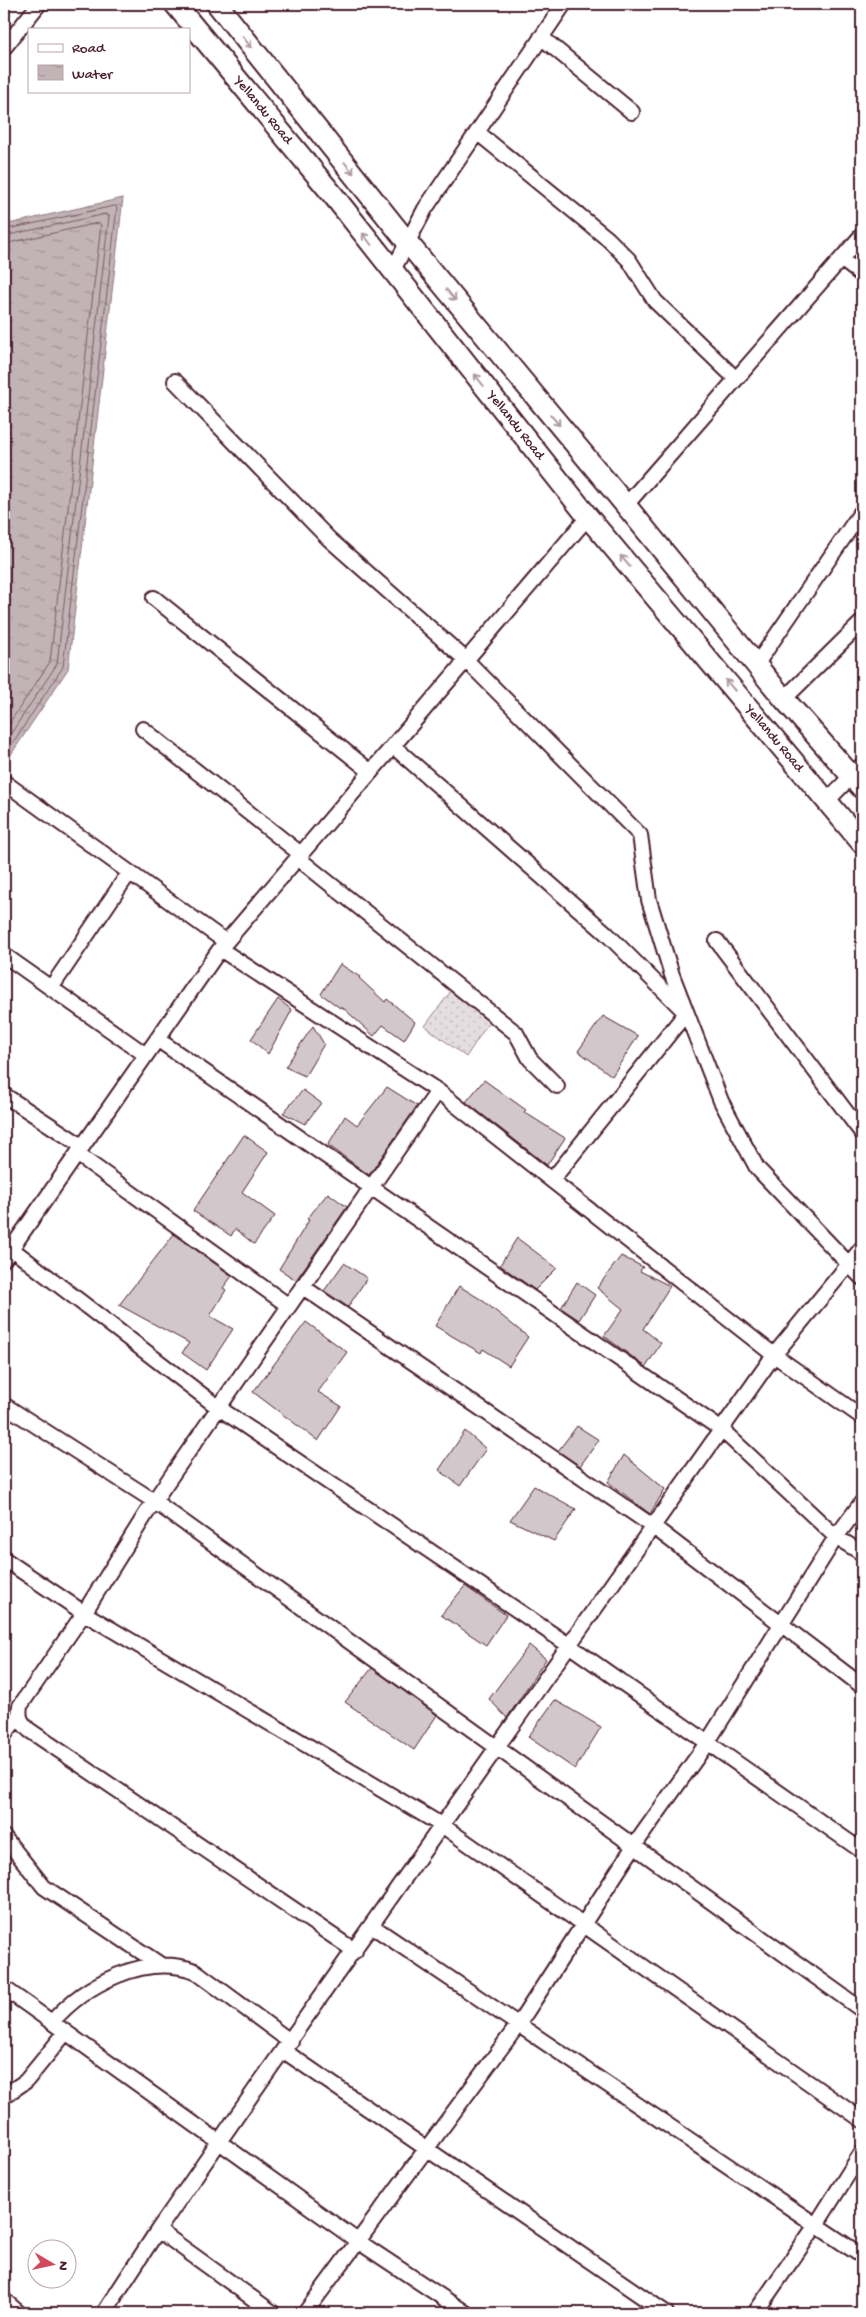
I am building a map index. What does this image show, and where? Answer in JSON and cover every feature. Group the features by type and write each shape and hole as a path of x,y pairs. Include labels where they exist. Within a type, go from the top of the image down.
{"main road":[{"name":"Yellandu Road","path":"175,4 393,270 588,516 862,843"},
{"path":"217,4 408,242 784,699 859,776"}],"street":[{"path":"4,46 40,4"},
{"path":"393,270 425,208 564,4"},
{"path":"541,37 632,112"},
{"path":"477,132 608,239 629,260 655,301 736,379"},
{"path":"626,505 862,235"},
{"path":"841,259 862,275"},
{"path":"175,381 329,539 465,659 640,834 649,900 672,975 721,1101 757,1168 862,1278"},
{"path":"756,665 862,512"},
{"path":"588,516 465,659 300,857 223,945 80,1150 6,1250 219,1408 570,1646 862,1851"},
{"path":"154,598 371,772"},
{"path":"784,699 862,622"},
{"path":"142,730 516,1032 530,1059 557,1086"},
{"path":"393,746 606,933 686,1013"},
{"path":"827,801 859,776"},
{"path":"4,782 130,873 223,945 438,1091 774,1355 862,1417"},
{"path":"51,988 130,873"},
{"path":"717,941 862,1133"},
{"path":"4,955 146,1055"},
{"path":"552,1180 686,1013"},
{"path":"157,1039 722,1430 836,1537 862,1553"},
{"path":"4,1736 18,1715 20,1706 84,1613 154,1501 438,1091"},
{"path":"4,1095 289,1306"},
{"path":"104,2313 158,2230 220,2141 774,1355 862,1248"},
{"path":"303,1287 654,1527 862,1686"},
{"path":"4,1405 154,1501 862,2010"},
{"path":"305,2313 518,2025 634,1846 707,1743 836,1537 862,1502"},
{"path":"4,1559 84,1613 443,1826 862,2120"},
{"path":"18,1715 20,1721 29,1730 355,1951"},
{"path":"4,1837 44,1887 161,1965"},
{"path":"372,1926 862,2256"},
{"path":"52,2022 60,2013 100,1984 138,1968 161,1965 180,1966 195,1971 287,2047 427,2150 666,2313"},
{"path":"4,1988 359,2242 466,2313"},
{"path":"4,2096 26,2081 66,2032"},
{"path":"755,2313 816,2225 862,2152"},
{"path":"158,2230 272,2313"},
{"path":"4,2300 19,2313"}],"shaded area":[{"path":"451,991 489,1022 466,1057 425,1026"}],"water":[{"path":"123,198 68,669 4,765 4,225"}],"building":[{"path":"340,964 360,977 385,1002 387,999 415,1022 404,1040 383,1025 374,1036 341,1006 340,1008 321,994"},
{"path":"278,999 292,1010 268,1054 251,1039"},
{"path":"603,1016 638,1036 612,1076 578,1051"},
{"path":"313,1026 324,1044 305,1076 285,1067"},
{"path":"484,1080 526,1110 524,1112 565,1138 547,1165 466,1102"},
{"path":"387,1087 417,1106 369,1175 328,1145 345,1116 357,1125"},
{"path":"303,1090 321,1103 305,1124 283,1113"},
{"path":"244,1135 268,1152 242,1192 275,1216 254,1244 235,1229 231,1236 193,1211"},
{"path":"328,1193 347,1207 296,1280 279,1269 309,1220 307,1219"},
{"path":"174,1234 232,1276 223,1288 226,1290 210,1316 233,1329 206,1370 182,1353 189,1343 119,1305"},
{"path":"517,1238 557,1268 535,1290 500,1265"},
{"path":"621,1256 643,1267 640,1271 670,1286 643,1329 661,1343 646,1367 604,1336 623,1309 597,1288"},
{"path":"344,1263 367,1278 348,1307 324,1291"},
{"path":"577,1282 595,1295 579,1320 561,1308"},
{"path":"459,1286 482,1300 528,1337 509,1366 483,1349 481,1353 435,1326"},
{"path":"306,1322 347,1352 318,1392 341,1406 318,1441 253,1392"},
{"path":"577,1426 599,1440 580,1466 558,1451"},
{"path":"465,1431 486,1449 460,1486 439,1470"},
{"path":"624,1455 665,1489 650,1514 608,1482"},
{"path":"534,1486 576,1509 554,1541 510,1520"},
{"path":"465,1586 506,1615 486,1645 441,1615"},
{"path":"529,1645 546,1659 507,1718 489,1699"},
{"path":"372,1668 437,1715 414,1750 345,1702"},
{"path":"555,1700 601,1727 575,1769 528,1737"}]}
